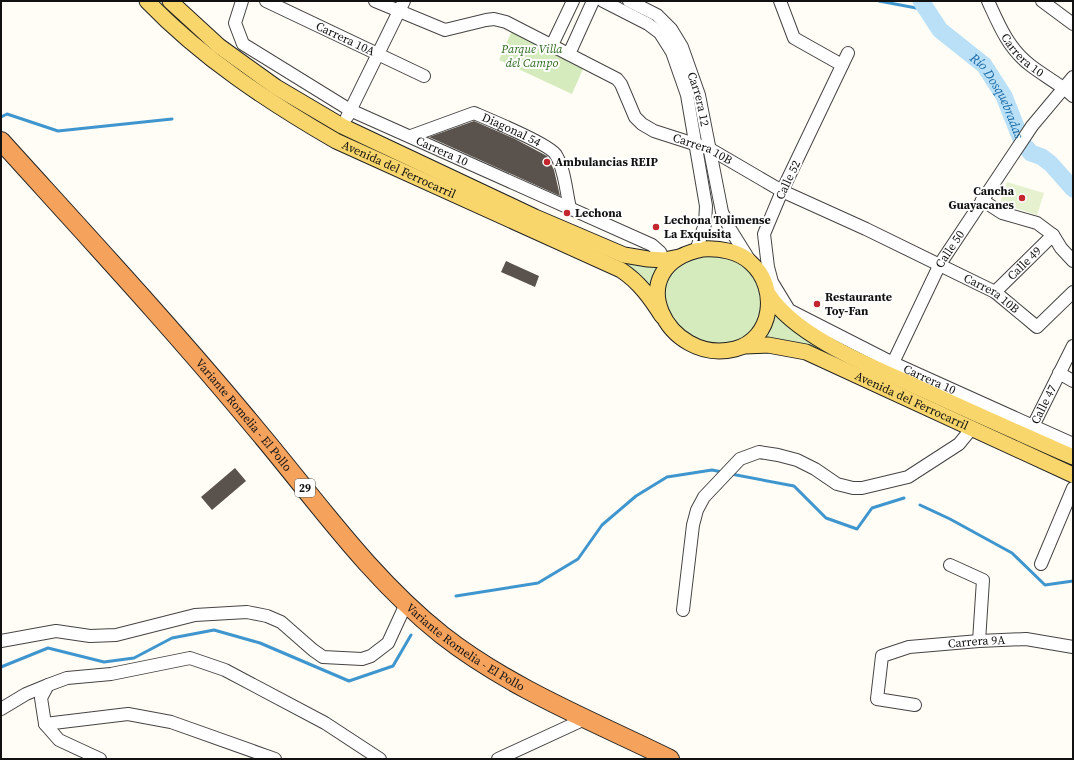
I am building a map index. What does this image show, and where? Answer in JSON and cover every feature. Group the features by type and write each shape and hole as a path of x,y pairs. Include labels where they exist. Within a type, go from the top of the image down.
{"highway":[{"name":"Variante Romelia - El Pollo","path":"1,141 74,221 250,421 338,531 406,604 452,643 503,676 670,759"}],"main road":[{"name":"Avenida del Ferrocarril","path":"147,1 210,58 269,101 299,120 336,141 621,270 631,277 648,294 662,316"},
{"name":"Avenida del Ferrocarril","path":"170,1 219,46 276,87 342,126 535,217 611,250 636,258 664,260 679,257"},
{"path":"710,249 725,251 752,263 762,278 769,295 769,310 764,324 756,336 745,346 721,351 698,346 677,334 662,316 657,300 658,284 668,265 679,257 696,251 710,249"},
{"name":"Avenida del Ferrocarril","path":"769,295 774,303 794,322 813,336 891,369 1030,432 1073,457"},
{"name":"Avenida del Ferrocarril","path":"745,346 768,345 806,352 1073,475"}],"street":[{"name":"Carrera 10A","path":"266,1 424,76"},
{"name":"Carrera 10B","path":"375,1 401,7 445,30 494,19 506,22 616,79 621,84 635,117 642,124 654,131 710,149 782,191 940,264 995,292 1037,327 1073,292"},
{"path":"552,45 573,1"},
{"path":"569,54 593,1"},
{"name":"Carrera 12","path":"604,1 648,24 677,49 698,94 722,212 730,228 752,263"},
{"name":"Carrera 12","path":"630,1 657,16 671,29 677,49 687,95 707,214 696,251"},
{"path":"780,1 794,38 842,65"},
{"name":"Carrera 10","path":"988,1 1006,40 1015,51 1030,65 1064,88 1073,96"},
{"path":"1042,1 1073,24"},
{"name":"Carrera 10","path":"240,2 236,22 243,44 350,110 652,245 660,252 664,260"},
{"path":"342,126 376,54 401,7"},
{"name":"Calle 52","path":"789,310 772,282 765,251 764,234 782,191 848,52"},
{"name":"Calle 50","path":"891,369 940,264 982,200 1015,154 1032,126 1073,76"},
{"name":"Diagonal 54","path":"411,136 474,113 508,128 555,152 560,160 570,208"},
{"path":"982,200 1002,213 1037,223 1053,235 1061,248 1073,261"},
{"name":"Calle 49","path":"995,292 1053,235"},
{"name":"Carrera 10","path":"789,310 891,369"},
{"name":"Calle 47","path":"1030,432 1073,346"},
{"path":"1060,373 1073,381"},
{"path":"683,610 692,525 697,510 704,497 740,459 759,452 778,455 815,469 837,484 853,488 862,488 908,477 958,444 972,428"},
{"path":"1030,432 1073,444"},
{"path":"1041,564 1073,488"},
{"path":"950,565 983,580 979,641"},
{"path":"1,641 56,631 90,636 116,635 194,615 247,612 267,616 281,622 308,646 324,656 362,659 372,656 388,643 406,604"},
{"name":"Carrera 9A","path":"915,705 877,699 882,656 909,647 979,641 1026,639 1073,647"},
{"path":"1,709 26,694 67,678 111,674 190,658 225,670 325,723 380,759"},
{"path":"48,686 41,698 45,724 59,740 100,759"},
{"path":"45,724 128,714 171,722 275,759"},
{"path":"498,759 587,718"}],"green space":[{"name":"Parque Villa del Campo","path":"514,26 586,62 572,94 499,60"},
{"name":"Cancha Guayacanes","path":"1007,182 1044,193 1037,215 1000,203"},
{"path":"732,253 766,286 888,374 806,352 698,346 608,256"}],"building":[{"path":"474,121 515,139 547,156 554,170 560,196 429,137"},
{"path":"506,261 539,276 535,287 501,272"},
{"path":"235,468 246,481 212,510 201,497"}],"waterway":[{"path":"879,1 927,10"},
{"name":"Río Dosquebradas","path":"921,1 940,30 984,65 1004,96 1023,144 1031,153 1042,157 1051,164 1073,189"},
{"path":"1,117 7,114 58,131 172,119"},
{"path":"456,596 538,583 578,559 602,525 636,496 667,477 712,470 722,472"},
{"path":"731,474 794,486 826,518 857,529 872,508 904,498"},
{"path":"920,505 950,519 1012,553 1045,585 1073,581"},
{"path":"1,667 48,648 104,662 134,658 172,638 214,630 260,643 349,681 393,666 411,635"}],"place":[{"name":"Ambulancias REIP","path":"547,162"},
{"name":"Cancha Guayacanes","path":"1022,198"},
{"name":"Lechona","path":"567,213"},
{"name":"Lechona Tolimense La Exquisita","path":"656,227"},
{"name":"Restaurante Toy-Fan","path":"817,304"}]}
